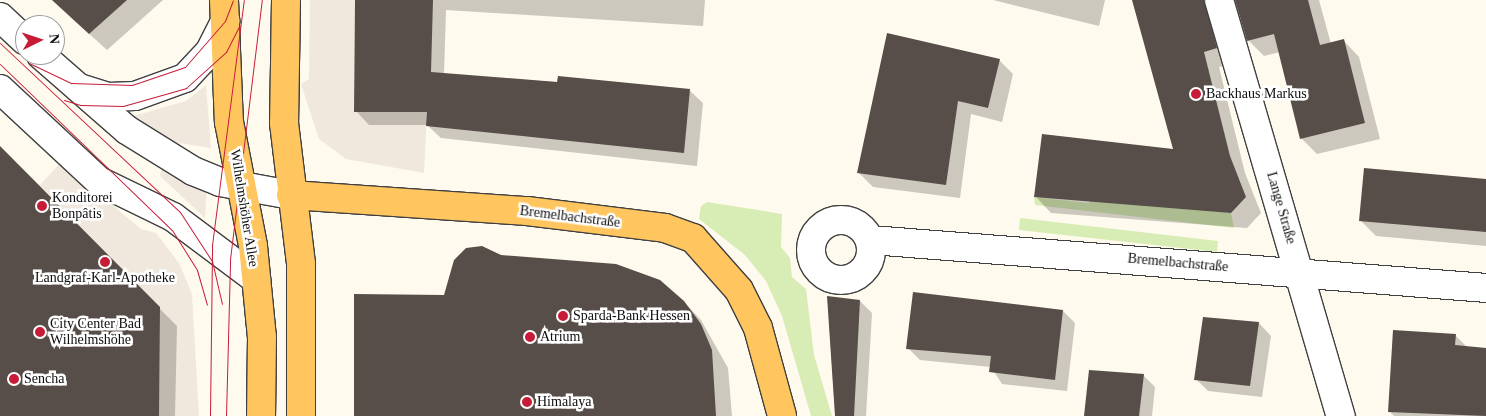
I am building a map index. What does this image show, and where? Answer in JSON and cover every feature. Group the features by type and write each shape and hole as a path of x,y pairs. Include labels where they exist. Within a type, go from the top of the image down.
{"main road":[{"path":"286,0 284,123 291,195 301,264 300,416"},
{"name":"Wilhelmshöher Allee","path":"224,10 229,122 243,187 262,337 261,416"},
{"name":"Bremelbachstraße","path":"291,195 527,211 665,228 693,238 739,290 754,320 778,388 782,416"}],"street":[{"name":"Lange Straße","path":"1219,0 1341,416"},
{"path":"71,83 108,97 135,96 185,78 210,51 224,10"},
{"path":"0,17 15,31"},
{"name":"Bremelbachstraße","path":"52,65 126,130 192,171 243,187 291,195"},
{"path":"0,89 98,181 173,217 256,279"},
{"name":"Bremelbachstraße","path":"871,240 1486,288"}],"green space":[{"path":"1034,197 1089,203 1090,198 1231,213 1234,228 1035,205"},
{"path":"707,202 782,214 781,247 790,258 792,277 806,289 814,355 832,416 811,416 782,316 766,281 745,255 699,219 701,206"},
{"path":"1020,218 1218,241 1217,252 1019,230"}],"shaded area":[{"path":"310,0 355,0 354,112 427,112 424,173 346,159 319,139 301,84 309,79"},
{"path":"206,85 211,148 158,140 123,119 186,101"},
{"path":"61,162 141,229 156,233 179,263 192,294 199,416 159,416 160,307 40,185"},
{"path":"162,164 207,183 205,218 160,176"}],"building":[{"path":"52,0 127,0 89,34"},
{"path":"355,0 433,0 431,72 557,82 558,76 690,89 684,153 426,126 427,112 354,112"},
{"path":"1132,0 1204,0 1217,48 1204,52 1230,156 1246,197 1231,213 1034,197 1042,134 1173,149"},
{"path":"1235,0 1308,0 1320,45 1344,39 1365,123 1300,139 1274,34 1247,41"},
{"path":"887,33 1000,59 988,108 958,101 946,185 857,173"},
{"path":"0,146 160,307 159,416 0,416"},
{"path":"1364,168 1486,179 1486,232 1359,221"},
{"name":"Atrium","path":"482,246 501,255 616,264 660,280 684,301 701,324 712,350 716,416 354,416 354,294 444,295 454,260 466,248"},
{"path":"913,292 1063,310 1055,380 989,372 991,356 906,349"},
{"path":"827,296 860,300 854,416 835,416"},
{"path":"1203,317 1259,322 1250,386 1194,380"},
{"path":"1393,330 1456,334 1455,345 1486,348 1486,416 1388,412"},
{"path":"1089,370 1144,374 1139,416 1084,416"}],"tram line":[{"path":"33,65 71,83 132,85 185,67 225,21 233,0"},
{"path":"210,416 212,245 244,0"},
{"path":"226,416 230,259 262,0"},
{"path":"64,100 80,105 123,106 186,88 226,52 240,25"},
{"path":"0,43 180,212 212,261 222,304"},
{"path":"0,64 172,230 197,270 207,305"}],"place":[{"name":"Backhaus Markus","path":"1196,94"},
{"name":"Konditorei Bonpâtis","path":"42,206"},
{"name":"Landgraf-Karl-Apotheke","path":"105,262"},
{"name":"Sparda-Bank Hessen","path":"563,316"},
{"name":"City Center Bad Wilhelmshöhe","path":"40,332"},
{"name":"Atrium","path":"530,337"},
{"name":"Sencha","path":"14,379"},
{"name":"Himalaya","path":"527,402"}]}
